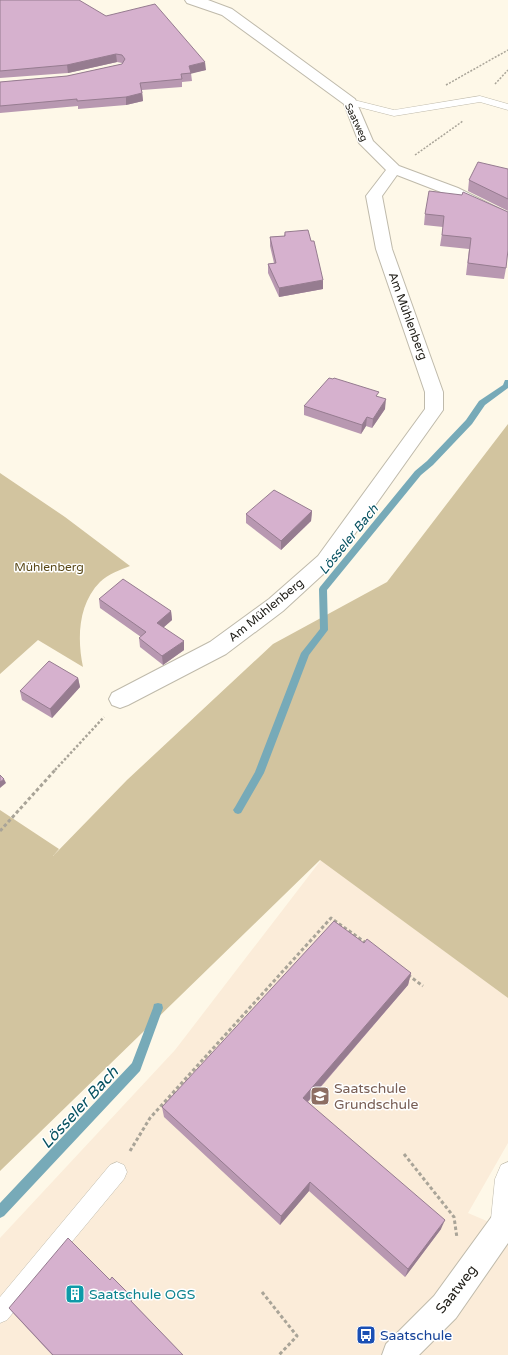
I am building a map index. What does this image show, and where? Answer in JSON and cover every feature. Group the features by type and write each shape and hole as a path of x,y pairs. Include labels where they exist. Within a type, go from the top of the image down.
{"street":[{"name":"Saatweg","path":"192,0 227,12 350,102 366,143 394,169 452,191 508,219"},
{"name":"Am Mühlenberg","path":"120,699 218,648 276,605 325,561 434,410 434,392 384,249 374,196 394,169"},
{"name":"Saatweg","path":"397,1355 445,1307 505,1226"}],"lane":[{"path":"350,102 394,112 480,99 508,107"},
{"path":"0,1313 117,1172"},
{"path":"505,1226 505,1179 508,1172"}],"path":[{"path":"440,88 508,50"},
{"path":"394,169 460,124"},
{"path":"0,831 120,699"},
{"path":"117,1172 150,1118 331,918 369,944"},
{"path":"405,972 423,986"},
{"path":"404,1154 454,1218 457,1240"},
{"path":"262,1292 297,1336 280,1355"}],"shaded area":[{"name":"Saatschule Grundschule","path":"321,860 508,998 508,1143 468,1213 508,1230 508,1355 0,1355 0,1238 175,1050"}],"green space":[{"path":"508,424 508,998 320,860 0,1171 0,810 59,849 53,856 127,780 273,644 387,582"},
{"name":"Mühlenberg","path":"0,473 65,517 130,566 114,572 103,579 87,601 83,611 80,634 83,667 38,640 0,674"}],"building":[{"path":"0,0 79,0 106,16 155,4 205,62 189,66 191,73 181,74 182,79 140,83 142,93 126,97 77,101 77,99 0,106 0,82 67,76 122,64 125,59 122,55 116,54 67,65 0,71"},
{"path":"478,162 508,169 508,199 469,180"},
{"path":"429,191 462,195 463,192 508,212 508,250 506,268 468,263 471,238 442,235 444,216 425,214"},
{"path":"308,230 311,241 314,241 323,280 279,288 268,264 276,263 270,237 285,236 285,232"},
{"path":"329,378 334,378 379,392 376,396 386,399 373,419 367,417 362,425 304,406"},
{"path":"274,490 312,511 281,541 246,514"},
{"path":"123,579 171,611 157,623 184,641 162,656 139,638 146,632 99,599"},
{"path":"49,661 78,678 50,709 20,691"},
{"path":"0,775 4,779 0,782"},
{"path":"334,921 364,943 367,939 411,973 303,1098 445,1220 408,1269 310,1182 281,1216 162,1107"},
{"name":"Saatschule OGS","path":"68,1238 110,1280 112,1277 130,1295 128,1298 183,1355 53,1355 9,1308"}],"waterway":[{"name":"Lösseler Bach","path":"238,810 259,773 305,653 324,630 323,589 418,473 430,463 469,422 482,403 506,386 508,382"},
{"name":"Lösseler Bach","path":"0,1212 136,1067 158,1008"}],"place":[{"name":"Saatschule Grundschule","path":"320,1096"},
{"name":"Saatschule OGS","path":"75,1294"},
{"name":"Saatschule","path":"366,1335"}]}
